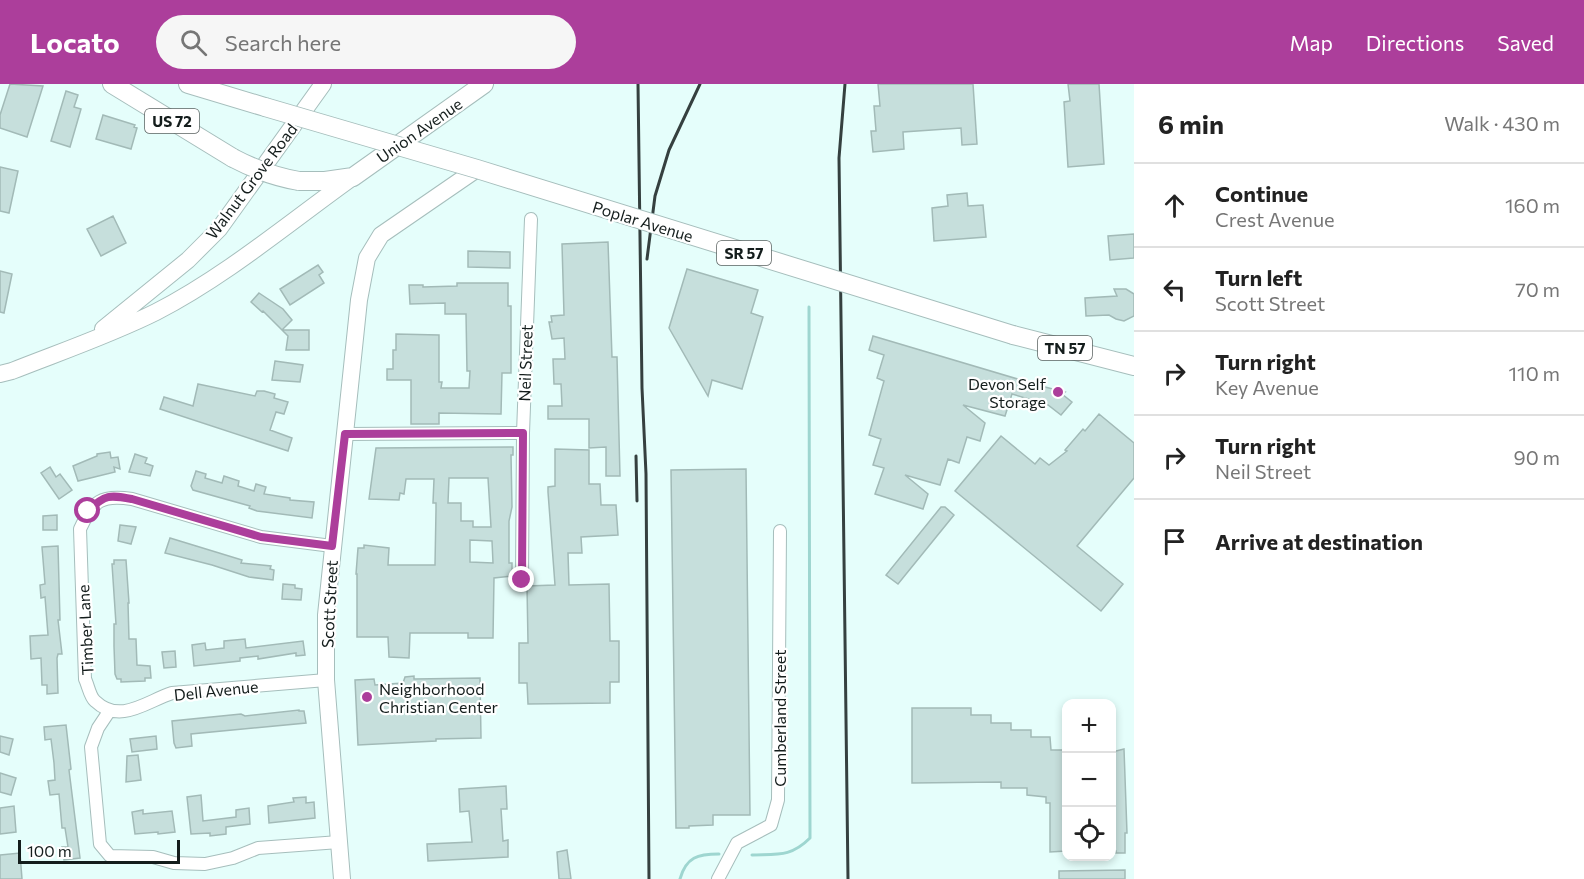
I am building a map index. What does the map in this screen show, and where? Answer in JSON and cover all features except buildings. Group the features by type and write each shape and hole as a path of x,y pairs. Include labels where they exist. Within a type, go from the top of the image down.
{"main road":[{"name":"US 72","path":"112,84 232,158 255,169 299,181 325,181 353,177"},
{"name":"Poplar Avenue","path":"188,84 477,169 1012,335 1128,362"},
{"name":"Walnut Grove Road","path":"89,340 188,260 219,229 323,84"},
{"name":"Union Avenue","path":"353,177 484,84"},
{"name":"Scott Street","path":"342,879 326,680 326,615 359,300 367,258 381,235 477,169"},
{"name":"Walnut Grove Road","path":"0,374 156,312 218,274 353,177"}],"street":[{"name":"Neil Street","path":"522,580 523,433 531,219"},
{"path":"345,434 523,433"},
{"name":"Timber Lane","path":"110,710 94,701 85,679 80,529 88,511 100,499 117,497 132,499 261,537 332,546"},
{"name":"Cumberland Street","path":"718,879 737,843 771,825 778,800 780,531"},
{"name":"Dell Avenue","path":"110,710 128,712 155,698 172,693 326,680"},
{"path":"110,710 98,728 91,747 100,844 110,856 153,857 174,863 205,864 233,858 258,848 339,842"}],"waterway":[{"path":"752,855 777,854 797,849 810,838 809,307"},
{"path":"680,879 689,861 699,856 719,854"}],"railway":[{"path":"638,84 642,388 646,474 649,879"},
{"path":"647,259 655,196 669,150 700,84"},
{"path":"845,84 839,158 848,879"},
{"path":"636,456 637,501"}],"place":[{"name":"Devon Self Storage","path":"1058,392"},
{"name":"Neighborhood Christian Center","path":"367,697"}],"route":[{"path":"88,511 100,499 117,497 132,499 261,537 332,546 345,434 523,433 522,580"}]}
